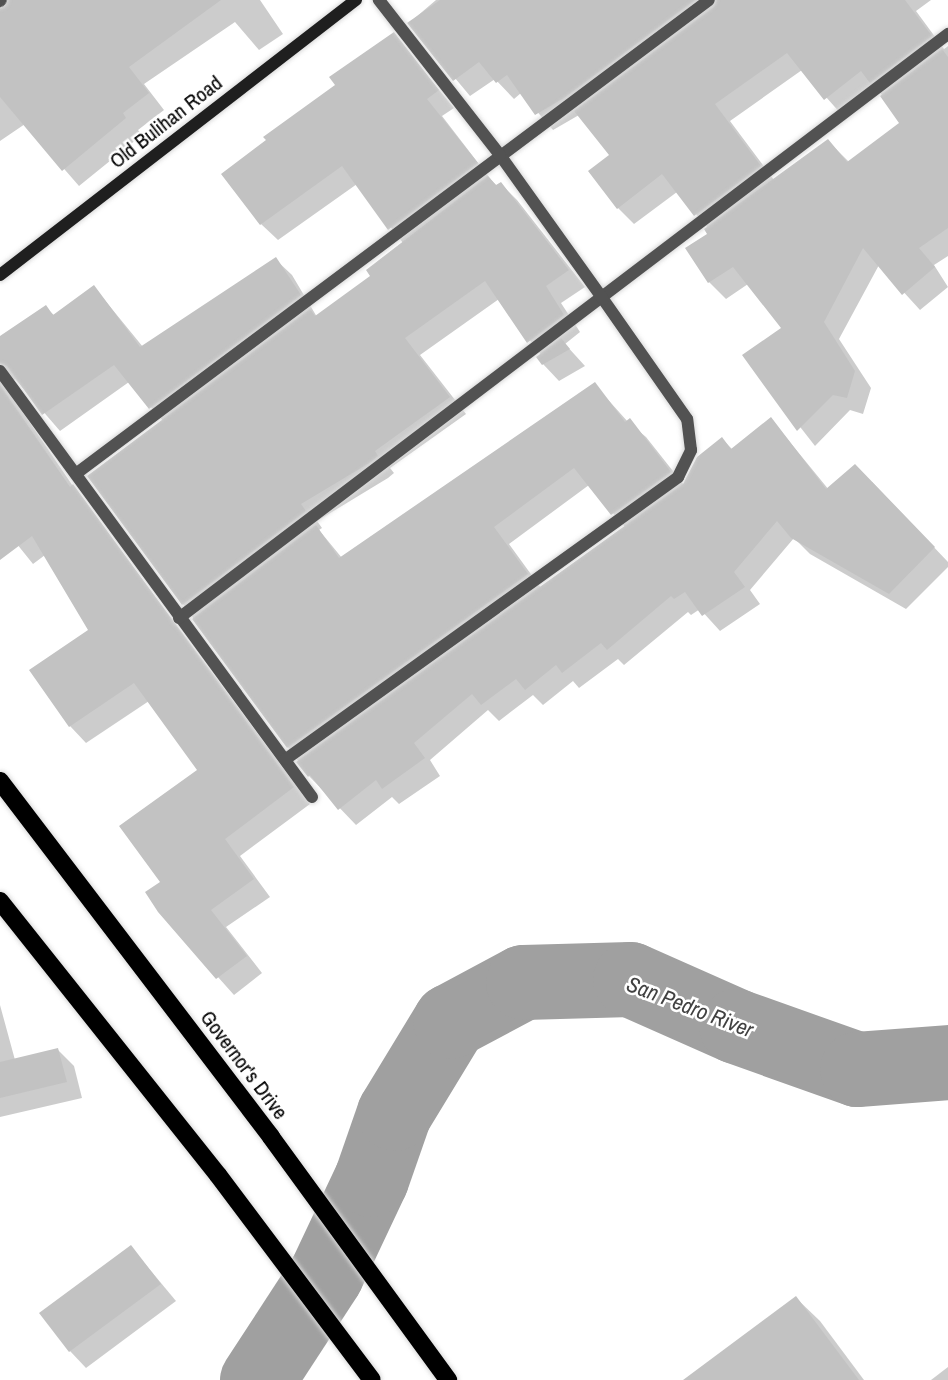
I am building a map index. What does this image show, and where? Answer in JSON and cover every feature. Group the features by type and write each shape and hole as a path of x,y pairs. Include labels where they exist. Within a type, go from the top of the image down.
{"highway":[{"name":"Governor's Drive","path":"0,781 271,1137 448,1380"},
{"path":"0,901 218,1175 372,1380"}],"street":[{"name":"Old Bulihan Road","path":"0,275 356,0"},
{"path":"286,759 678,477 691,450 687,419 500,155 380,0"},
{"path":"77,473 710,0"},
{"path":"179,618 603,299 948,34"},
{"path":"0,371 77,473 179,618 312,797"}],"building":[{"path":"9,0 221,0 129,67 149,93 123,113 126,118 62,171 0,97 0,9"},
{"path":"440,0 695,0 564,98 535,115 507,75 496,83 479,62 453,81 407,23"},
{"path":"717,0 905,0 932,36 870,83 861,71 824,100 787,53 715,104 761,166 694,216 662,174 617,209 588,171 609,155 574,111 714,7"},
{"path":"394,32 439,90 427,99 478,163 388,230 342,166 260,225 221,174 266,140 263,137 335,85 329,77"},
{"path":"942,49 948,57 948,228 919,248 935,267 902,295 863,248 824,322 855,371 847,398 833,395 797,431 742,355 781,328 733,267 708,283 685,248 707,234 704,229 828,139 847,162 899,123 880,96"},
{"path":"488,176 496,185 501,182 569,270 546,286 564,315 527,343 485,281 405,338 450,397 375,451 378,456 371,462 301,504 306,511 182,605 87,476 310,309 315,316 370,276 366,270"},
{"path":"276,257 301,295 149,409 114,365 42,415 7,366 0,363 0,336 46,305 53,315 94,285 140,347"},
{"path":"561,338 570,349 542,365 536,357"},
{"path":"595,382 625,422 630,418 671,472 611,515 574,468 494,527 528,574 287,748 192,619 316,525 339,558"},
{"path":"0,385 70,487 73,484 294,787 225,839 254,879 211,910 247,956 216,979 158,912 145,892 160,882 119,826 197,770 134,683 69,727 29,670 88,630 32,536 0,560"},
{"path":"771,417 826,489 855,464 935,547 889,594 791,538 777,521 734,572 745,587 702,616 685,592 674,599 671,596 607,650 601,643 562,673 556,665 525,690 516,679 481,705 472,694 414,743 425,758 382,789 376,780 338,810 310,775 308,777 296,762 683,484 697,457 722,437 731,449"},
{"path":"58,1048 67,1082 0,1098 0,1062"},
{"path":"131,1245 161,1284 69,1352 39,1313"},
{"path":"796,1296 859,1380 683,1380"}],"waterway":[{"name":"San Pedro River","path":"257,1380 326,1274 371,1179 394,1113 450,1021 523,982 630,979 736,1026 857,1069 948,1062"}]}
